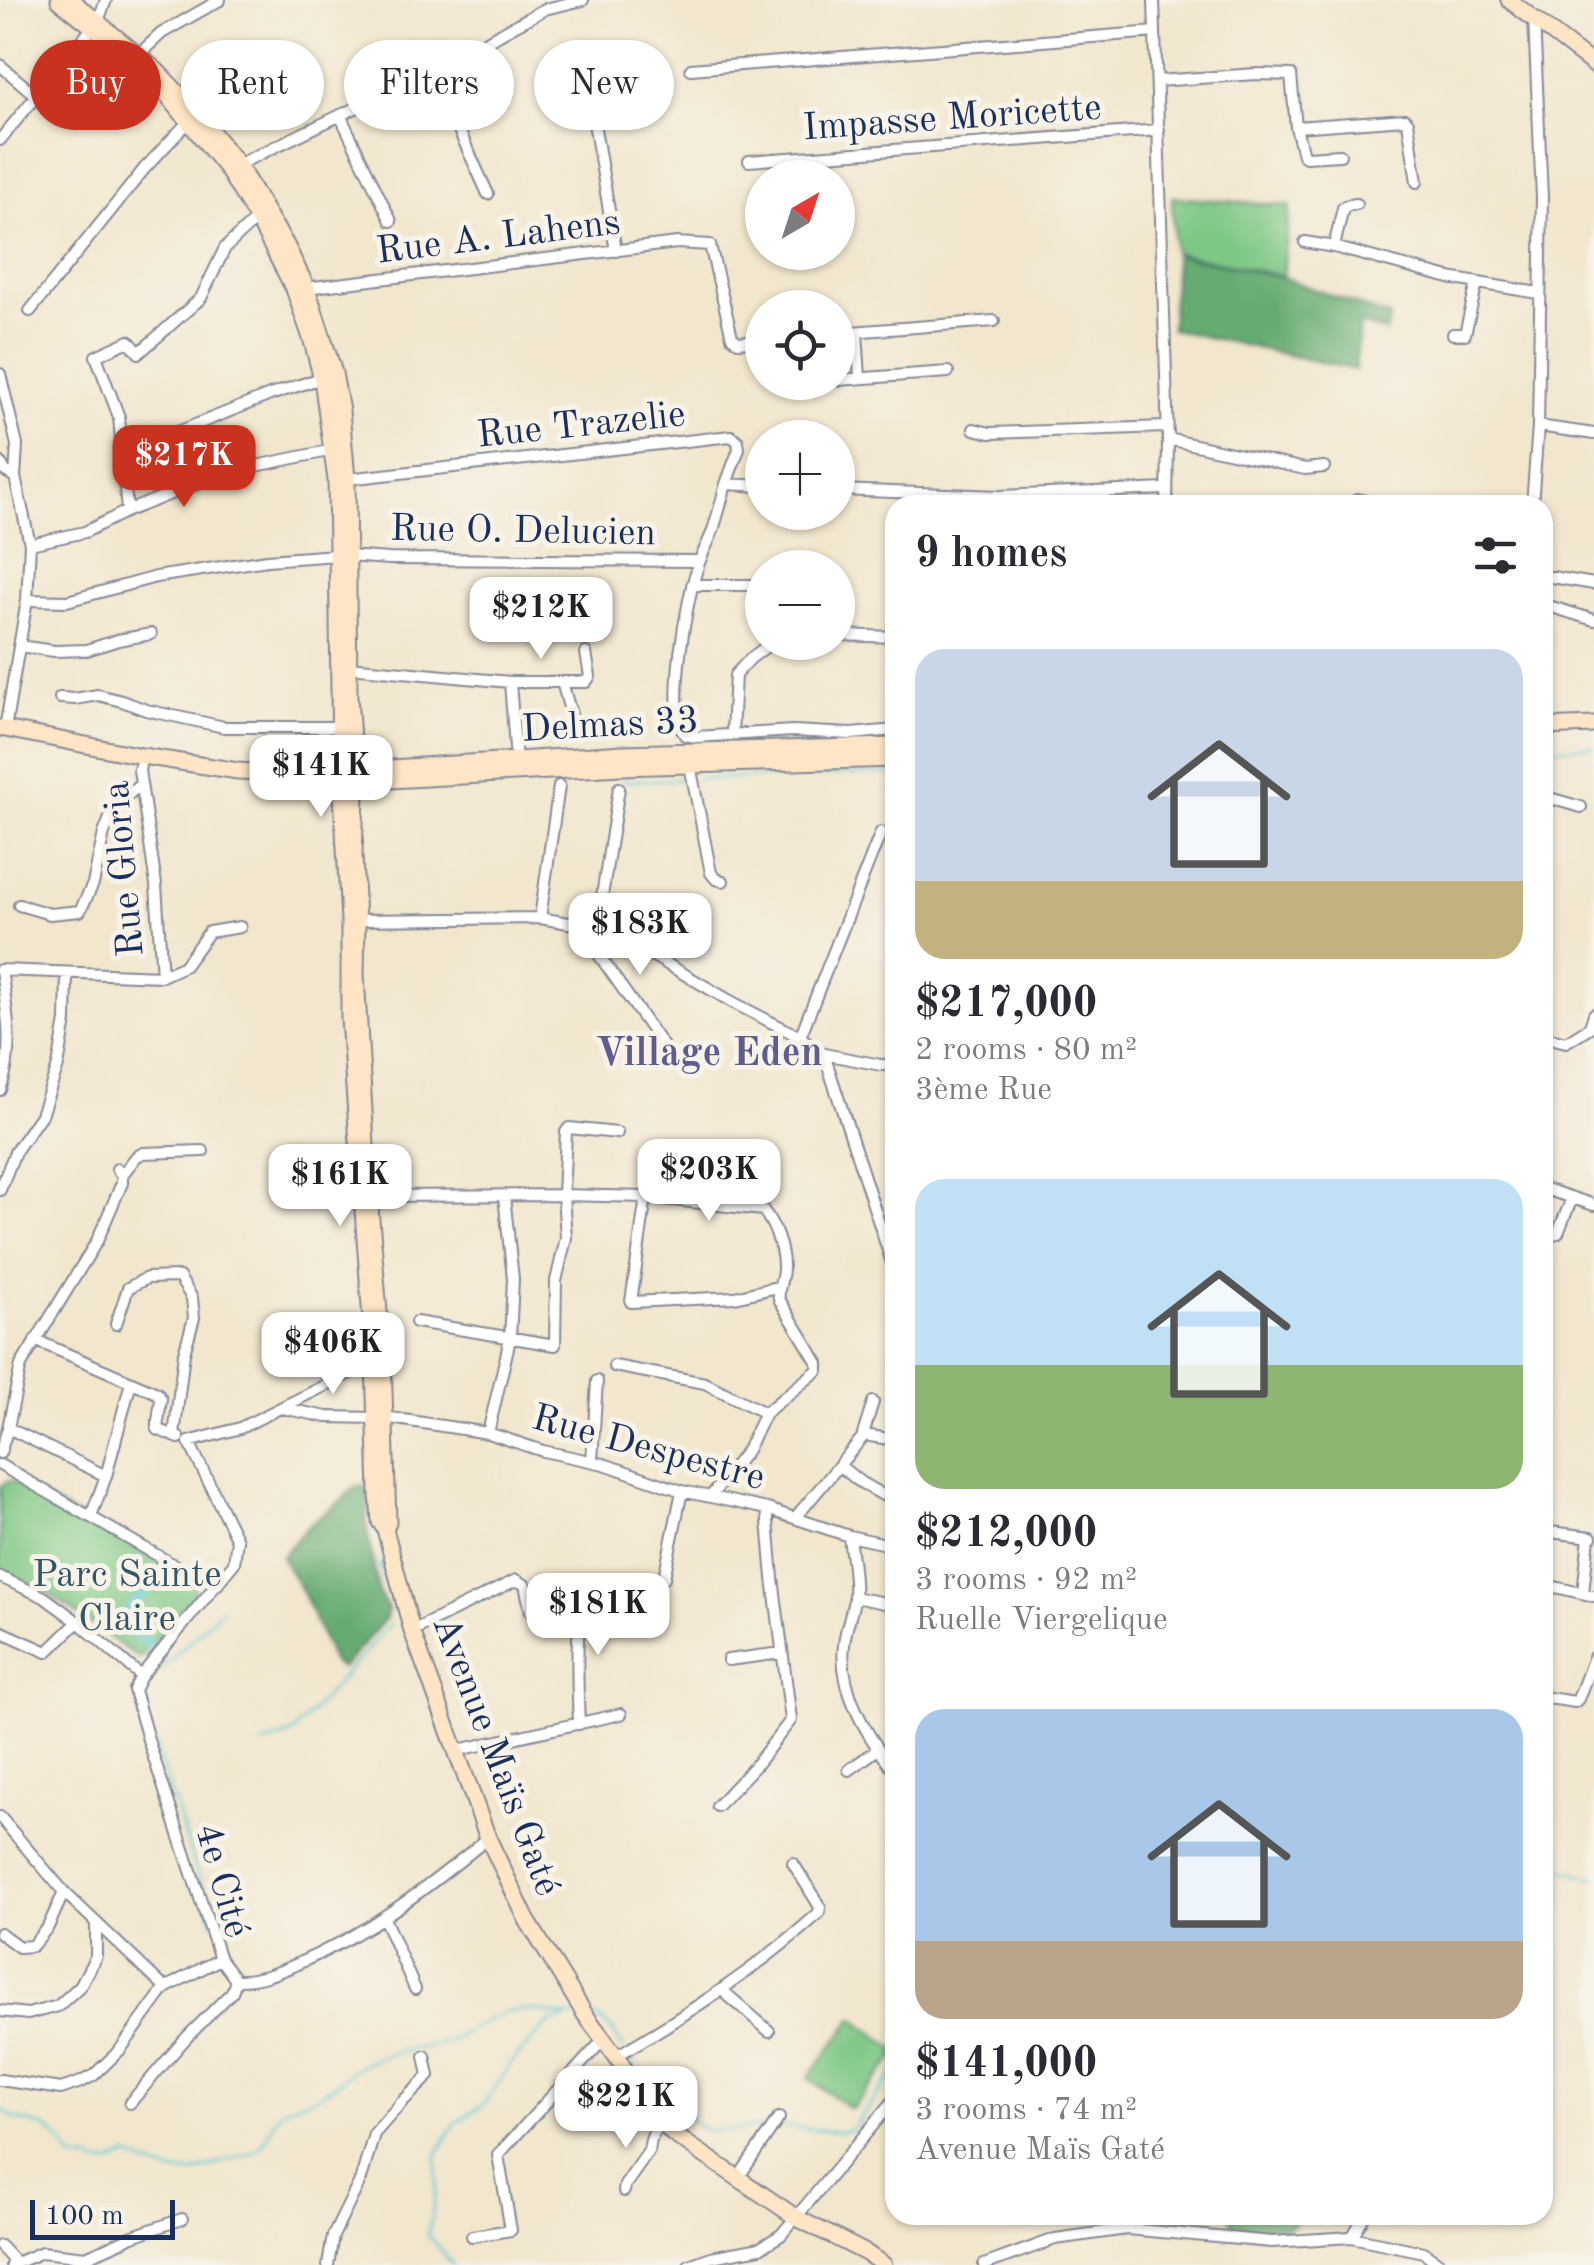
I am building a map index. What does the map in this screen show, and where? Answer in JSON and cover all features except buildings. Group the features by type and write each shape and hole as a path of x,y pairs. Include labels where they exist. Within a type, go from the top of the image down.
{"main road":[{"name":"Avenue Maïs Gaté","path":"59,0 96,24"},
{"name":"Avenue Maïs Gaté","path":"72,0 114,40"},
{"path":"1509,0 1594,65"},
{"name":"Avenue Maïs Gaté","path":"161,81 197,114 286,245 300,289"},
{"name":"Avenue Maïs Gaté","path":"161,88 181,112"},
{"name":"Avenue Maïs Gaté","path":"198,130 233,167 328,347 349,667 345,776"},
{"name":"Avenue Maïs Gaté","path":"328,376 341,410 347,479 340,726 354,856 350,1018 378,1360 378,1494 380,1522 412,1631 488,1838 527,1920 584,2013 618,2055 660,2120 673,2134 798,2218 884,2265"},
{"path":"1553,727 1594,725"},
{"name":"Delmas 33","path":"2,728 238,771 345,776 885,758"},
{"path":"1553,736 1594,735"},
{"name":"Delmas 33","path":"345,776 640,752 885,746"}],"street":[{"path":"82,40 96,24 106,0"},
{"path":"155,40 220,0"},
{"path":"488,40 545,9 583,0"},
{"path":"1154,0 1166,495"},
{"path":"1533,495 1538,426 1541,144 1534,19"},
{"path":"690,69 1155,32"},
{"path":"0,65 30,91"},
{"path":"1157,81 1291,74 1303,154 1340,155"},
{"path":"0,140 30,101"},
{"path":"233,167 344,113"},
{"path":"340,115 390,221"},
{"path":"1296,127 1405,120 1417,182"},
{"path":"30,312 145,168 181,130"},
{"path":"459,130 488,194"},
{"path":"596,130 616,251"},
{"name":"Impasse Moricette","path":"775,160 1159,130"},
{"path":"1334,247 1343,208 1356,204"},
{"path":"127,511 119,417 96,356 129,341 139,353 200,298 225,248 257,218"},
{"path":"1304,242 1413,269 1538,293"},
{"name":"Rue A. Lahens","path":"300,289 677,243 710,245 734,340 745,341"},
{"path":"1453,334 1465,334 1477,282"},
{"path":"860,378 857,332 994,321"},
{"path":"855,378 948,372"},
{"path":"0,374 16,445 15,477 30,544 28,600 2,728"},
{"path":"123,454 328,376"},
{"path":"197,426 209,478"},
{"path":"1538,426 1594,434"},
{"path":"974,429 990,433 1167,433 1304,469 1324,468"},
{"name":"Rue Trazelie","path":"347,479 731,436 738,441 739,450 726,484"},
{"path":"30,544 85,532 209,478 333,450"},
{"path":"0,462 15,477"},
{"path":"745,485 726,484 692,584 676,708 679,727 684,735 696,737 885,731"},
{"path":"1079,495 1166,489"},
{"path":"855,492 888,495"},
{"name":"Rue O. Delucien","path":"28,600 67,600 156,577 267,560 342,555 389,559 699,561"},
{"path":"1553,577 1594,584"},
{"path":"692,584 745,586"},
{"path":"1553,607 1594,620"},
{"path":"19,646 87,650 151,634"},
{"path":"855,635 885,636"},
{"path":"349,667 510,682 562,682 588,680 586,653"},
{"path":"732,734 736,675 748,660"},
{"path":"510,682 516,761"},
{"path":"562,682 574,725"},
{"path":"60,698 98,696 122,700 146,710 224,727 340,726"},
{"name":"Rue Gloria","path":"142,756 141,784 156,885 162,976"},
{"path":"690,765 712,873 722,881"},
{"path":"19,905 50,914 80,911 93,884 112,812 141,784"},
{"path":"540,918 559,786"},
{"path":"597,928 619,788"},
{"path":"1553,799 1582,807"},
{"path":"800,1037 881,832"},
{"path":"353,920 540,918 597,928 624,939 824,1054 885,1065"},
{"path":"578,924 669,1055"},
{"path":"0,1090 8,1070 1,970 162,976 184,966 208,932 240,927"},
{"path":"0,1190 15,1152 40,1115 58,1066 66,1022 67,973"},
{"path":"1553,1039 1566,1042 1590,1027 1594,1014"},
{"path":"824,1054 885,1241"},
{"path":"416,1322 554,1346 556,1282 566,1238 563,1195 567,1129 617,1133"},
{"path":"0,1453 21,1364 97,1241 122,1183 119,1172 143,1154 203,1151"},
{"path":"1553,1192 1594,1205"},
{"path":"365,1196 646,1197 763,1210 772,1222 784,1264 777,1287 779,1299 818,1362 818,1370 765,1413 747,1450 710,1496"},
{"path":"488,1433 510,1339 512,1279 504,1196"},
{"path":"646,1197 631,1302 735,1297 777,1287"},
{"path":"1553,1233 1558,1232 1572,1198"},
{"path":"116,1324 128,1288 147,1278 180,1277 192,1298 194,1318 184,1353 174,1436"},
{"path":"36,1340 160,1395 157,1428 189,1442 240,1428 378,1360"},
{"path":"614,1366 705,1384 765,1413"},
{"path":"592,1462 597,1381"},
{"path":"91,1516 131,1382"},
{"path":"795,1518 864,1435 873,1402"},
{"name":"Rue Despestre","path":"282,1408 488,1433 885,1544"},
{"path":"8,1428 106,1476"},
{"path":"864,1435 885,1438"},
{"path":"0,1578 44,1596 141,1676 234,1563 237,1540 189,1442"},
{"path":"0,1466 181,1568 218,1584"},
{"path":"840,1466 885,1497"},
{"path":"664,1578 682,1490"},
{"path":"717,1806 791,1720 768,1509"},
{"path":"1553,1533 1591,1538 1589,1594 1553,1586"},
{"path":"849,1536 854,1597 844,1645 844,1677 860,1717 885,1758"},
{"path":"412,1631 516,1580 525,1585 531,1612"},
{"path":"579,1724 577,1668 582,1607 586,1592 601,1582"},
{"path":"854,1597 885,1603"},
{"path":"0,1631 47,1652 78,1622"},
{"path":"728,1660 782,1653"},
{"path":"1553,1699 1575,1702 1578,1699 1594,1657"},
{"name":"4e Cité","path":"0,2080 61,2089 94,2075 120,2050 165,1988 220,1959 134,1690 141,1676"},
{"path":"454,1752 622,1714"},
{"path":"849,1770 878,1749"},
{"path":"0,1818 5,1832 165,1988"},
{"path":"236,1980 274,1974 336,1948 384,1918 488,1838"},
{"path":"618,2055 722,1991 788,1942 819,1913 820,1907 793,1864"},
{"path":"0,1933 18,1947 32,1946 48,1928 64,1892"},
{"path":"384,1918 415,1989"},
{"path":"0,2011 28,2014 58,2006 80,1986 96,1956 96,1924"},
{"path":"220,1959 236,1980"},
{"path":"130,2102 232,1992 236,1980"},
{"path":"722,1991 769,2031"},
{"path":"472,2236 511,2230 498,2156 604,2039"},
{"path":"328,2265 334,2236 361,2178 374,2134 429,2076 426,2056"},
{"path":"689,2265 712,2256 760,2248 781,2235 885,2111"},
{"path":"738,2178 779,2118"},
{"path":"624,2191 650,2151 660,2120"},
{"path":"0,2246 13,2264 42,2252 89,2261 133,2236 182,2219"},
{"path":"1352,2237 1359,2225"},
{"path":"984,2265 1054,2238 1126,2229 1272,2242 1352,2237 1423,2252 1440,2264"}],"green space":[{"path":"1172,197 1290,206 1283,276 1174,253"},
{"path":"1175,254 1284,278 1390,317 1386,332 1360,324 1355,370 1171,329"},
{"name":"Parc Sainte Claire","path":"8,1481 193,1580 196,1592 141,1657 48,1593 0,1573 0,1486"},
{"path":"362,1485 369,1491 366,1525 379,1594 388,1609 386,1618 342,1668 334,1665 303,1593 281,1557 308,1526 354,1487"},
{"path":"854,2018 885,2041 885,2069 851,2109 808,2078"},
{"path":"1232,2225 1292,2225 1260,2234 1235,2230"}],"waterway":[{"path":"1553,748 1594,746"},
{"path":"698,779 885,773"},
{"path":"622,781 690,779"},
{"path":"384,1566 396,1596"},
{"path":"149,1644 121,1621 153,1581"},
{"path":"140,1690 223,1608"},
{"path":"263,1745 293,1733 390,1624"},
{"path":"153,1739 214,1923"},
{"path":"1553,1864 1594,1878"},
{"path":"0,2109 16,2119 47,2128 77,2160 112,2163 128,2156 164,2170 193,2172 256,2151 283,2110 319,2095 376,2058 451,2040 491,2018 514,2011 567,2017"},
{"path":"453,2265 428,2235 437,2185 437,2154 456,2123 483,2105 515,2058 551,2022 576,2015"},
{"path":"596,2017 612,2029 623,2048"},
{"path":"628,2055 646,2086 708,2132 767,2127"},
{"path":"780,2126 840,2132 852,2129 885,2085"}],"district":[{"name":"Village Eden","path":"709,1051"}]}
